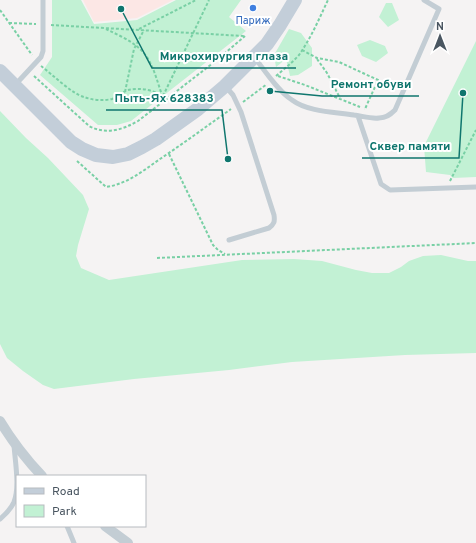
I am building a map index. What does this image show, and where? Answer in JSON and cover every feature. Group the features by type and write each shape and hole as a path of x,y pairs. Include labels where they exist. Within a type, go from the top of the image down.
{"street":[{"path":"0,71 76,146 96,155 113,157 128,154 142,148 156,139 226,86 267,44 295,0"},
{"path":"0,421 14,442 41,475"},
{"path":"106,527 128,543"}],"lane":[{"path":"15,86 41,57 43,51 43,0"},
{"path":"254,57 286,96 301,105 313,109 377,119 383,118 390,115 395,110 439,9 424,0"},
{"path":"226,86 233,95 241,112 275,222 269,228 229,240"},
{"path":"358,116 381,184 390,190 476,187"},
{"path":"0,519 6,514 14,502 16,491 14,442"},
{"path":"67,527 74,543"}],"path":[{"path":"138,30 196,0"},
{"path":"163,96 209,0"},
{"path":"0,10 37,62 77,95 98,100 107,100 129,90 143,90 154,92 163,96"},
{"path":"9,23 245,36 217,60 138,121 127,127 114,130 100,131 89,126 28,71"},
{"path":"104,28 122,37 144,53 166,100"},
{"path":"124,92 135,46 144,30"},
{"path":"277,75 365,109 378,80 339,62 317,58 302,50"},
{"path":"317,58 341,99"},
{"path":"447,188 476,130"},
{"path":"169,154 213,245 226,255"},
{"path":"157,258 476,243"}],"shaded area":[{"path":"83,0 173,0 137,18 94,22"}],"green space":[{"path":"52,0 81,0 94,24 137,20 176,0 241,0 229,17 246,31 131,121 117,125 98,125 40,75 52,57"},
{"path":"386,3 392,3 399,20 388,27 379,17"},
{"path":"289,29 301,33 312,48 312,66 298,75 290,76 286,59 276,67 274,55"},
{"path":"370,40 385,46 388,53 376,62 362,56 357,45"},
{"path":"476,41 476,177 453,178 450,175 426,172 424,146"},
{"path":"0,111 83,195 89,209 76,256 81,268 109,280 242,260 294,259 322,261 372,273 389,273 409,261 423,256 441,255 468,261 476,261 476,353 405,355 292,362 54,389 43,385 7,358 0,344"}],"place":[{"name":"Париж","path":"253,8"},
{"name":"Микрохирургия глаза","path":"121,9"},
{"name":"Ремонт обуви","path":"270,91"},
{"name":"Сквер памяти","path":"463,93"},
{"name":"Пыть-Ях 628383","path":"228,159"}]}
